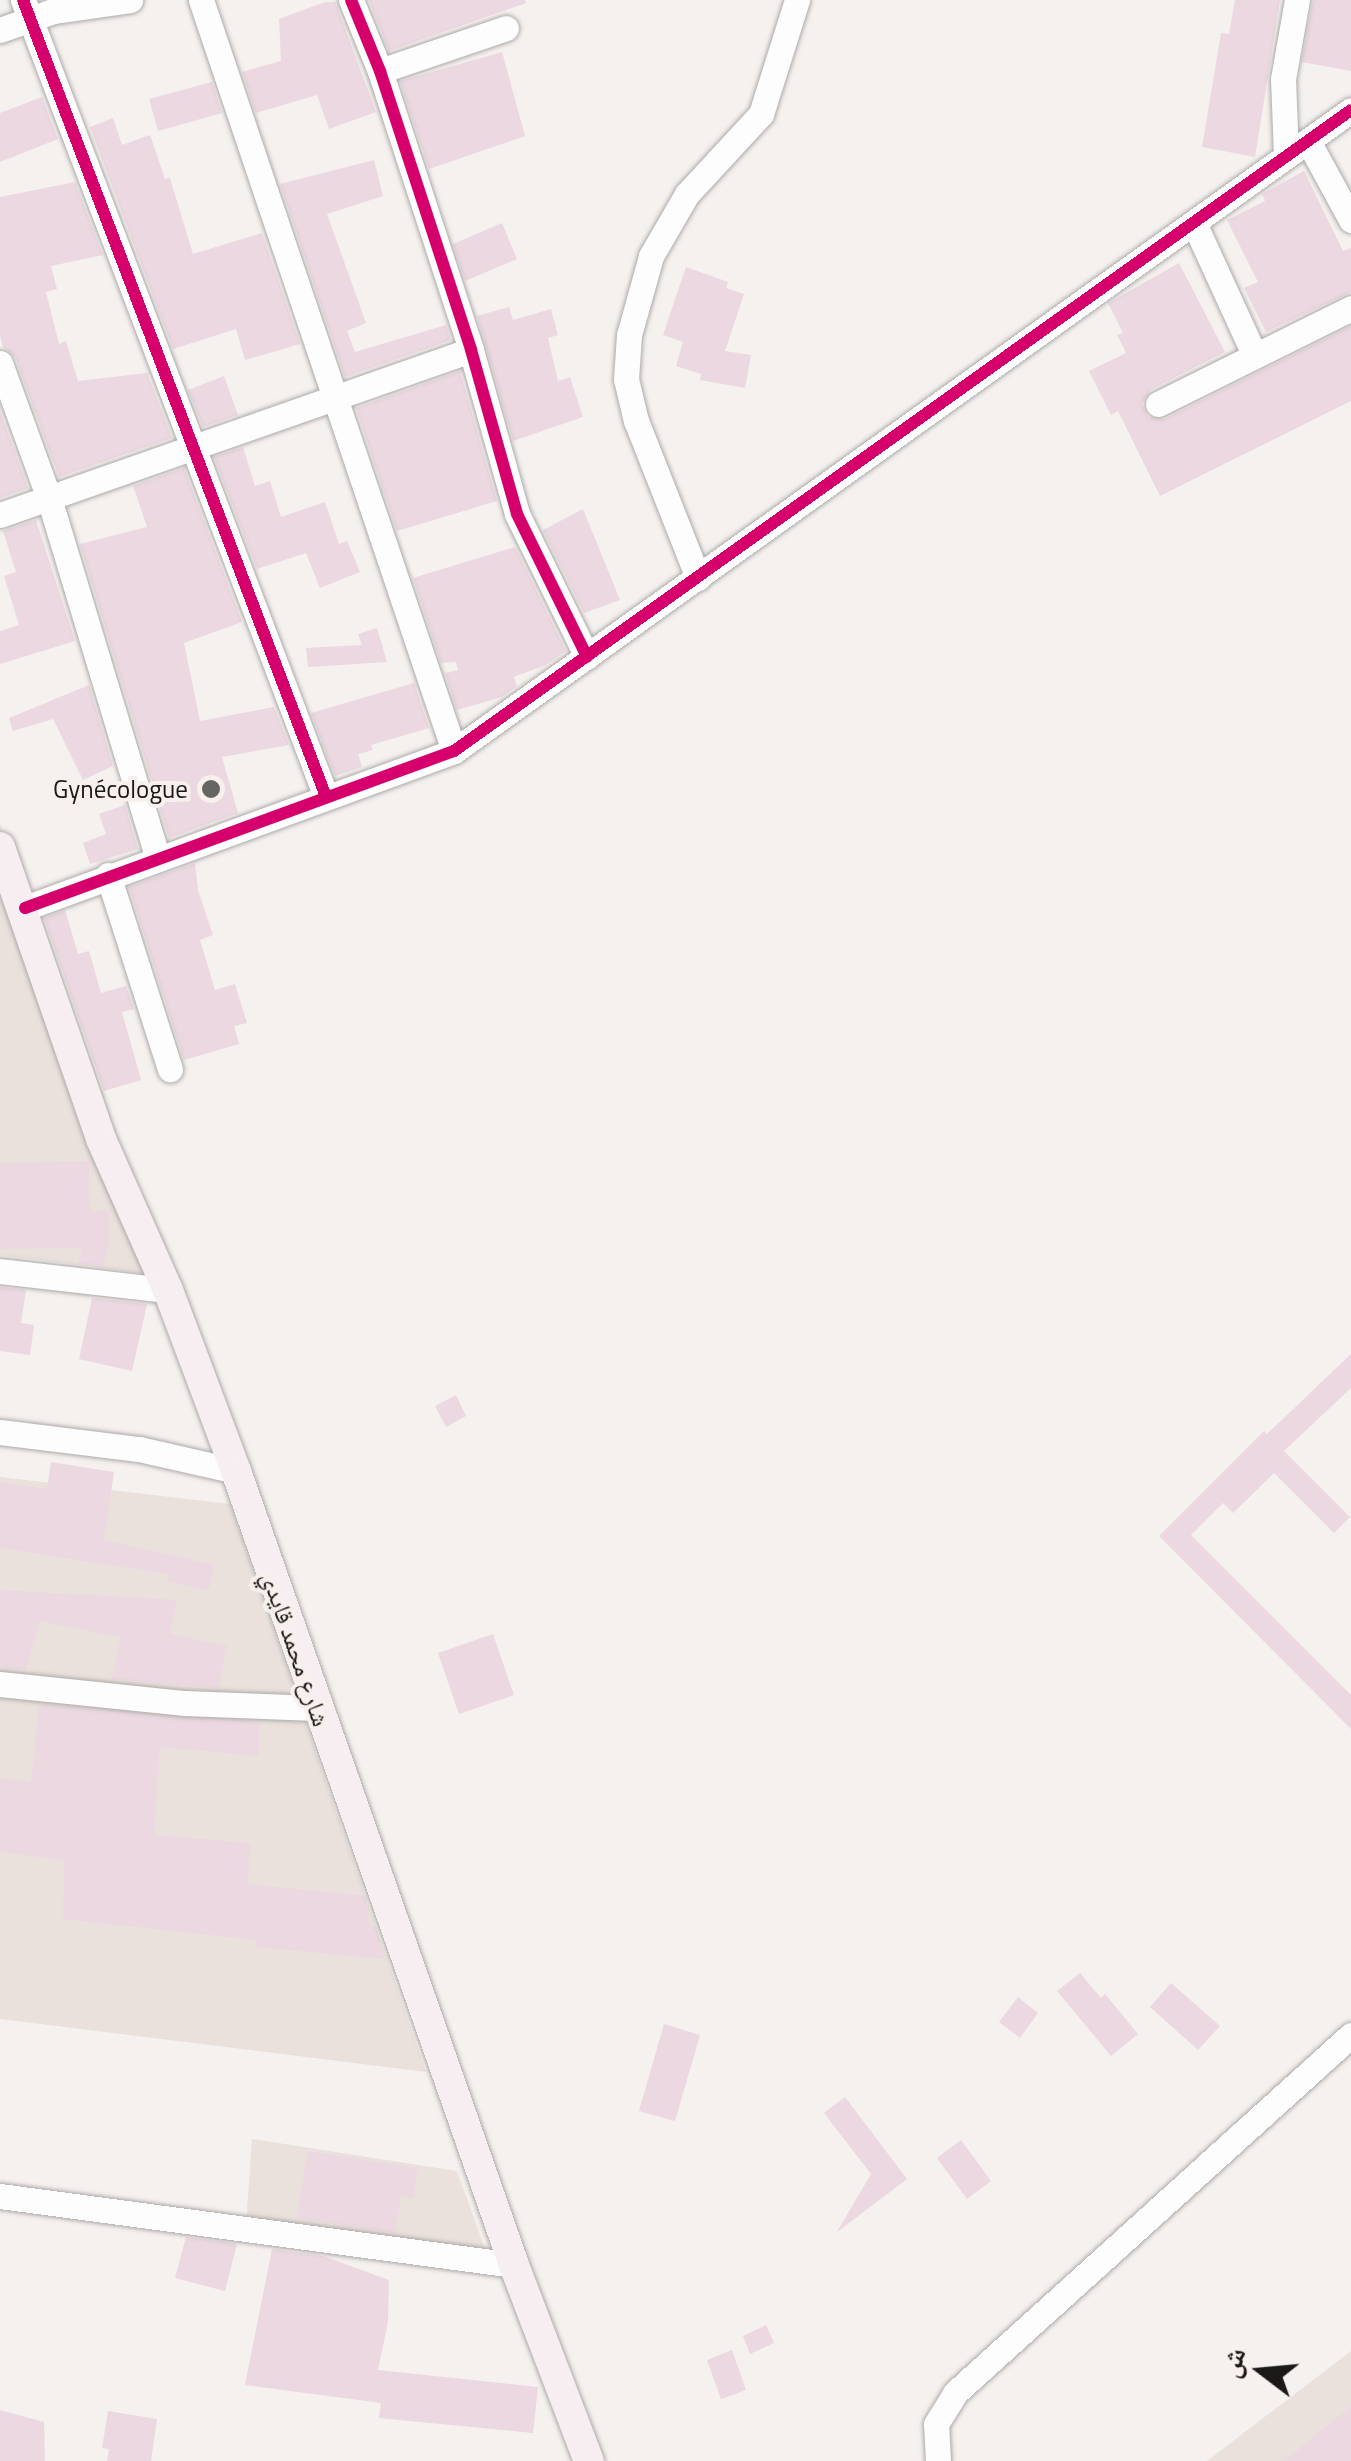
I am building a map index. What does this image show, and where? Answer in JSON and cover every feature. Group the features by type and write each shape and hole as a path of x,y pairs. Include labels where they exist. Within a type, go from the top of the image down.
{"main road":[{"name":"شارع محمد قايدي","path":"0,847 25,908 101,1138 168,1290 236,1472 514,2265 587,2459"}],"street":[{"path":"0,30 40,7 130,0"},
{"path":"200,0 454,751"},
{"path":"350,0 380,71 471,350 517,514 587,657"},
{"path":"698,578 636,421 626,380 629,335 651,256 687,194 761,114 797,0"},
{"path":"1286,156 1283,79 1297,0"},
{"path":"40,7 190,446 326,797"},
{"path":"380,71 506,28"},
{"path":"25,908 454,751 1351,110"},
{"path":"1308,140 1351,220"},
{"path":"1194,223 1255,356"},
{"path":"1158,404 1351,308"},
{"path":"0,515 336,394 471,350"},
{"path":"0,363 49,498 158,858"},
{"path":"108,875 170,1069"},
{"path":"0,1271 168,1290"},
{"path":"0,1432 139,1449 236,1472"},
{"path":"0,1684 185,1703 316,1708"},
{"path":"938,2461 936,2424 955,2393 1351,2035"},
{"path":"0,2196 514,2265"}],"shaded area":[{"path":"0,824 153,1274 0,1255"},
{"path":"0,1477 230,1504 426,2072 0,2019"},
{"path":"252,2139 457,2171 489,2260 246,2224"},
{"path":"1351,2351 1351,2461 1207,2461"}],"building":[{"path":"369,0 525,0 526,3 389,51"},
{"path":"1235,0 1280,0 1255,157 1202,147 1221,33 1229,34"},
{"path":"1313,0 1351,0 1351,71 1302,62"},
{"path":"335,2 376,112 329,129 317,95 256,113 242,72 281,61 279,19"},
{"path":"502,52 525,136 429,169 400,81"},
{"path":"212,82 222,113 158,131 149,99"},
{"path":"42,97 58,139 0,162 0,113"},
{"path":"113,118 122,145 150,135 165,179 170,178 193,254 262,233 300,344 245,360 236,329 173,349 90,127"},
{"path":"374,160 383,196 327,214 366,323 347,331 355,352 446,325 451,340 345,377 280,184"},
{"path":"1304,171 1343,251 1351,248 1351,292 1266,332 1244,288 1258,282 1227,220 1265,201 1262,194"},
{"path":"75,182 103,255 51,266 57,289 46,292 59,344 66,341 78,381 147,373 172,438 59,477 15,357 3,347 0,336 0,197"},
{"path":"502,223 517,259 465,281 453,244"},
{"path":"1179,263 1225,352 1150,390 1142,404 1148,417 1165,419 1351,326 1351,401 1160,496 1118,411 1111,415 1089,371 1126,353 1117,335 1123,333 1108,303"},
{"path":"686,267 728,282 726,288 744,294 725,351 751,355 745,388 700,380 701,374 676,366 683,342 663,335"},
{"path":"509,307 513,320 551,309 558,335 548,338 558,381 570,377 583,417 513,441 477,316"},
{"path":"460,371 497,501 397,531 356,408"},
{"path":"224,376 238,415 203,427 188,390"},
{"path":"0,411 28,488 0,498"},
{"path":"243,447 255,486 270,481 281,517 325,502 339,544 347,541 360,572 320,588 306,553 257,569 214,457"},
{"path":"184,468 242,622 184,643 200,721 274,707 289,745 222,757 238,813 169,838 80,544 147,527 133,486"},
{"path":"583,509 620,600 584,613 543,530"},
{"path":"36,520 75,641 0,664 0,631 19,625 4,576 16,572 3,531"},
{"path":"515,547 566,651 546,665 514,677 517,686 502,697 457,710 445,673 458,670 456,662 441,663 413,578"},
{"path":"377,628 387,662 308,667 306,648 362,645 358,634"},
{"path":"414,683 429,728 371,745 373,750 358,754 362,767 335,776 311,713"},
{"path":"89,685 113,766 83,780 53,719 13,731 9,718"},
{"path":"125,805 138,849 90,864 83,843 106,834 99,814"},
{"path":"195,863 198,890 213,935 200,940 215,990 235,984 247,1023 234,1026 239,1044 184,1060 129,887"},
{"path":"65,910 78,954 89,951 101,993 126,986 134,1009 122,1012 141,1080 104,1091 44,918"},
{"path":"89,1161 90,1211 109,1211 109,1246 103,1266 78,1263 82,1248 0,1249 0,1163"},
{"path":"0,1287 26,1290 21,1323 34,1325 30,1355 0,1351"},
{"path":"92,1298 147,1304 132,1371 79,1359"},
{"path":"1351,1354 1351,1388 1284,1451 1350,1517 1334,1533 1274,1473 1233,1513 1223,1503 1191,1535 1351,1695 1351,1729 1159,1536 1264,1431 1267,1434"},
{"path":"456,1395 466,1416 446,1427 435,1406"},
{"path":"51,1462 114,1472 104,1540 214,1565 209,1590 168,1582 168,1574 0,1548 0,1482 47,1489"},
{"path":"0,1590 177,1600 170,1634 227,1646 219,1688 112,1679 120,1637 40,1621 26,1670 0,1667"},
{"path":"493,1634 514,1695 459,1714 438,1653"},
{"path":"39,1704 260,1722 258,1756 160,1747 154,1835 251,1843 247,1884 365,1896 370,1926 376,1926 384,1959 255,1947 256,1940 63,1919 64,1861 0,1851 0,1778 31,1782"},
{"path":"1080,1973 1101,1998 1105,1994 1138,2034 1111,2056 1057,1991"},
{"path":"1171,1983 1220,2026 1198,2050 1150,2007"},
{"path":"1018,1997 1038,2013 1020,2038 999,2022"},
{"path":"664,2024 700,2035 675,2121 639,2111"},
{"path":"845,2097 907,2179 837,2232 871,2174 824,2113"},
{"path":"961,2140 991,2181 967,2199 937,2158"},
{"path":"307,2151 418,2168 414,2198 401,2196 395,2233 297,2218"},
{"path":"186,2237 237,2244 225,2291 175,2278"},
{"path":"272,2249 323,2256 389,2280 388,2322 378,2370 538,2387 533,2433 379,2418 381,2403 245,2385"},
{"path":"766,2325 774,2343 750,2354 743,2336"},
{"path":"732,2350 746,2390 721,2399 707,2360"},
{"path":"1351,2406 1351,2461 1284,2461"},
{"path":"0,2410 44,2422 45,2461 0,2461"},
{"path":"108,2411 157,2419 151,2461 107,2461 109,2449 102,2448"}],"cycle path":[{"path":"23,0 326,797"},
{"path":"351,0 380,71 471,350 517,514 587,657"},
{"path":"25,908 454,751 1351,110"}],"place":[{"name":"Gynécologue","path":"211,789"}]}
